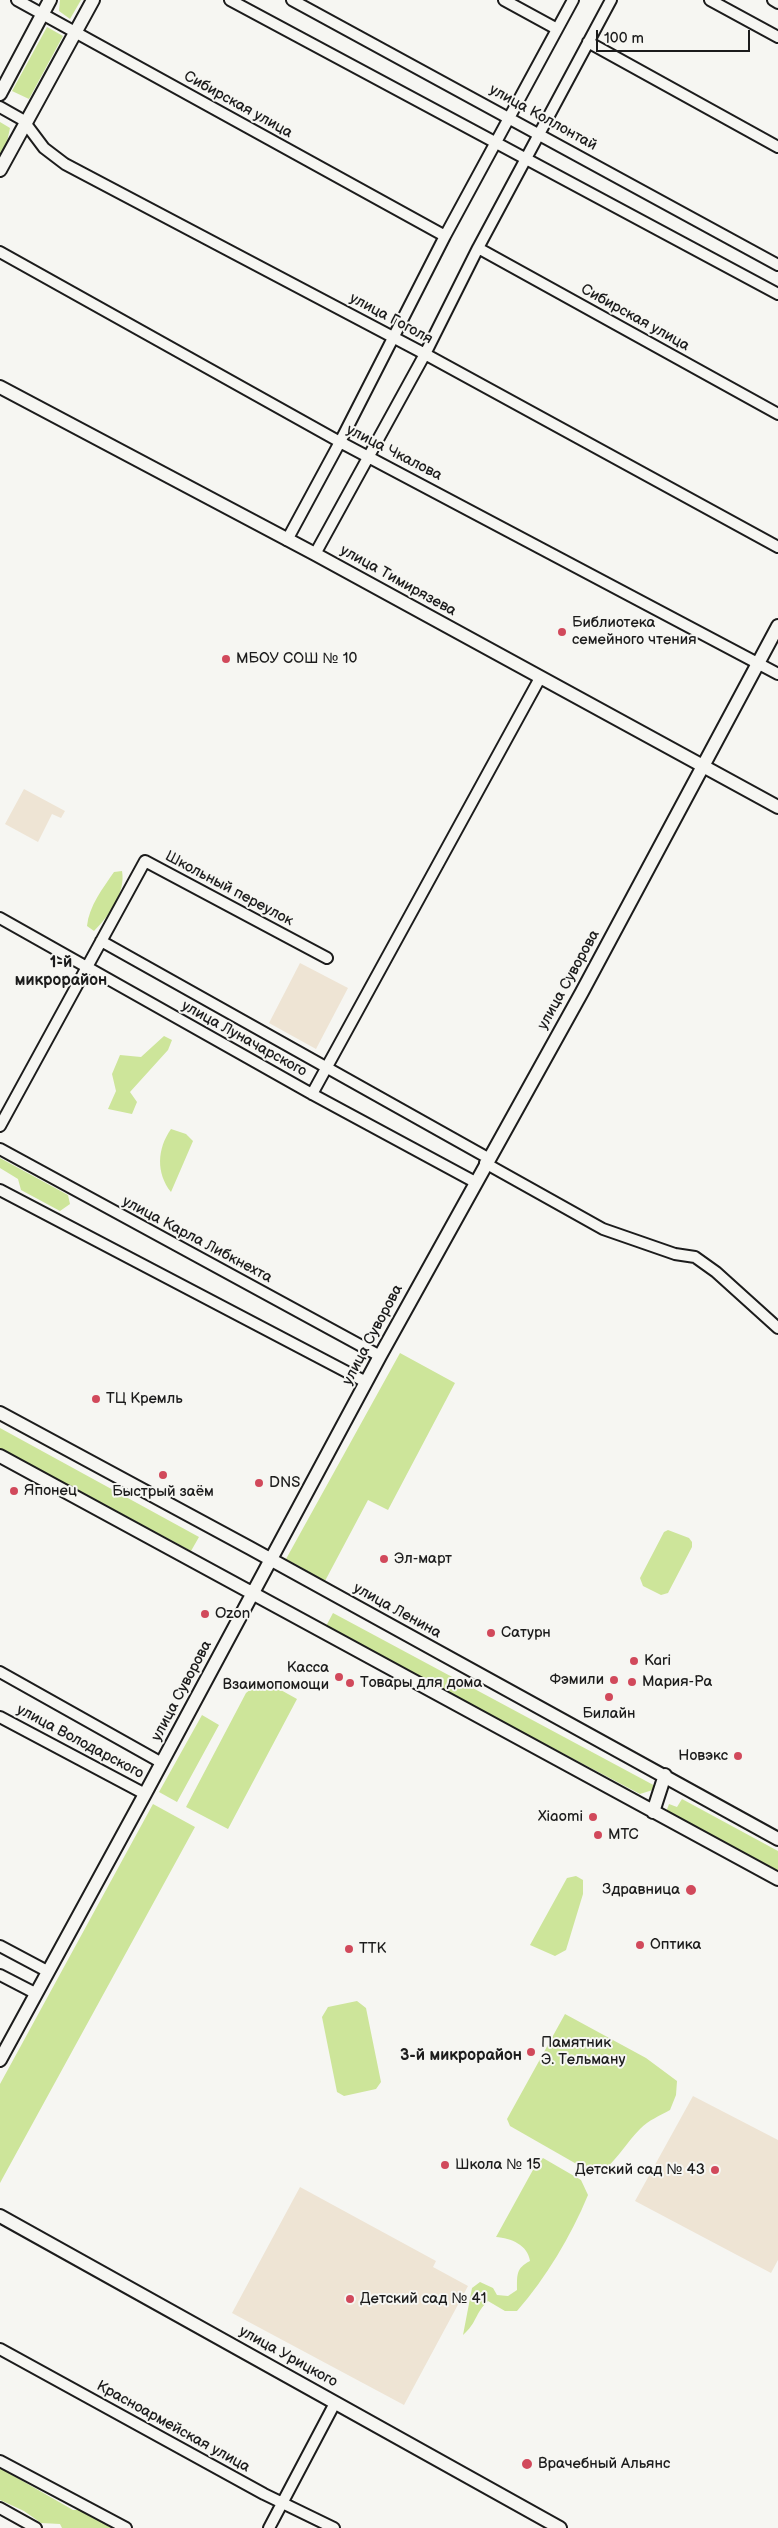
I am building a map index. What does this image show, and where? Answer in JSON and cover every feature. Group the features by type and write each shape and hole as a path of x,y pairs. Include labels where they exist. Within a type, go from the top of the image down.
{"street":[{"name":"Сибирская улица","path":"17,0 445,236"},
{"path":"0,94 50,0"},
{"path":"0,170 93,0"},
{"path":"230,0 778,294"},
{"name":"улица Коллонтай","path":"292,0 508,116 778,265"},
{"path":"504,0 557,29"},
{"path":"287,540 340,442 508,116 573,0"},
{"path":"315,554 426,354 478,248 611,0"},
{"path":"710,0 778,37"},
{"path":"773,0 778,2"},
{"path":"588,42 778,147"},
{"name":"улица Гоголя","path":"0,107 26,123 44,148 65,164 426,354 778,547"},
{"name":"Сибирская улица","path":"478,248 778,414"},
{"name":"улица Чкалова","path":"0,252 340,442 778,674"},
{"name":"улица Тимирязева","path":"0,387 315,554 778,807"},
{"name":"улица Суворова","path":"0,2060 47,1971 146,1794 380,1356 487,1160 582,992 778,626"},
{"path":"312,1094 540,678"},
{"name":"Школьный переулок","path":"0,1126 145,862 327,958"},
{"name":"улица Луначарского","path":"0,918 312,1094 475,1182"},
{"name":"улица Луначарского","path":"101,941 327,1068 603,1229 675,1254 696,1257 716,1272 778,1328"},
{"name":"улица Карла Либкнехта","path":"0,1150 380,1356"},
{"path":"0,1190 366,1382"},
{"name":"улица Ленина","path":"0,1413 271,1559 778,1839"},
{"path":"0,1456 778,1879"},
{"name":"улица Володарского","path":"0,1672 162,1763"},
{"name":"улица Володарского","path":"0,1716 146,1794"},
{"path":"653,1812 665,1775"},
{"path":"0,1946 47,1971"},
{"path":"0,1975 35,1993"},
{"name":"улица Урицкого","path":"0,2216 560,2528"},
{"name":"Красноармейская улица","path":"0,2348 282,2504 334,2528"},
{"path":"269,2528 335,2402"},
{"path":"0,2461 126,2528"},
{"path":"0,2508 36,2528"}],"shaded area":[{"path":"24,789 65,811 61,818 52,814 38,842 5,824"},
{"path":"300,963 348,988 316,1049 269,1023"},
{"name":"Детский сад № 43","path":"693,2096 778,2140 778,2260 771,2273 635,2201"},
{"name":"Детский сад № 41","path":"300,2187 436,2261 433,2267 468,2286 404,2405 232,2313"}],"green space":[{"path":"60,0 81,0 70,19 59,11"},
{"path":"47,27 63,36 29,99 12,91"},
{"path":"0,122 10,128 7,142 0,156"},
{"path":"122,871 123,879 119,895 111,911 94,931 87,926 94,904 114,872"},
{"path":"164,1036 172,1040 168,1050 130,1092 137,1102 132,1114 108,1109 116,1091 112,1074 120,1055 141,1057"},
{"path":"171,1129 186,1134 193,1141 171,1192 163,1177 160,1161 163,1145"},
{"path":"0,1158 68,1195 70,1204 60,1211 21,1190 18,1179 0,1168"},
{"path":"400,1353 455,1383 388,1510 368,1500 325,1581 286,1559"},
{"path":"0,1428 199,1537 191,1551 0,1448"},
{"path":"668,1530 689,1538 692,1542 692,1547 668,1593 661,1595 643,1586 640,1578 664,1532"},
{"path":"333,1613 659,1788 640,1794 325,1628"},
{"path":"270,1684 297,1699 228,1829 186,1807 246,1693 256,1685"},
{"path":"202,1715 219,1725 177,1802 159,1792"},
{"path":"682,1799 778,1851 778,1873 666,1812 669,1804 677,1807"},
{"path":"153,1804 195,1827 0,2183 0,2084"},
{"path":"576,1876 583,1880 583,1894 566,1950 555,1956 530,1945 567,1878"},
{"path":"357,2001 366,2008 381,2082 376,2089 344,2096 337,2092 322,2017 328,2007"},
{"path":"565,2014 646,2058 677,2081 676,2095 670,2110 643,2126 606,2168 580,2166 510,2126 507,2119"},
{"path":"543,2158 581,2180 588,2195 566,2241 548,2271 517,2311 505,2311 488,2301 463,2335 472,2288 480,2282 493,2288 497,2295 508,2296 517,2290 518,2272 522,2266 530,2261 529,2255 518,2243 496,2237 534,2168"},
{"path":"0,2468 73,2510 81,2510 122,2528 62,2528 60,2524 41,2523 24,2511 0,2500"}],"place":[{"name":"Библиотека семейного чтения","path":"562,632"},
{"name":"МБОУ СОШ № 10","path":"226,659"},
{"name":"ТЦ Кремль","path":"96,1399"},
{"name":"Быстрый заём","path":"163,1475"},
{"name":"DNS","path":"259,1483"},
{"name":"Японец","path":"14,1491"},
{"name":"Эл-март","path":"384,1559"},
{"name":"Ozon","path":"205,1614"},
{"name":"Сатурн","path":"491,1633"},
{"name":"Kari","path":"634,1661"},
{"name":"Касса Взаимопомощи","path":"339,1677"},
{"name":"Фэмили","path":"614,1680"},
{"name":"Мария-Ра","path":"632,1682"},
{"name":"Товары для дома","path":"350,1683"},
{"name":"Билайн","path":"609,1697"},
{"name":"Новэкс","path":"738,1756"},
{"name":"Xiaomi","path":"593,1817"},
{"name":"МТС","path":"598,1835"},
{"name":"Здравница","path":"691,1890"},
{"name":"Оптика","path":"640,1945"},
{"name":"ТТК","path":"349,1949"},
{"name":"Памятник Э. Тельману","path":"531,2052"},
{"name":"Школа № 15","path":"445,2165"},
{"name":"Детский сад № 43","path":"715,2170"},
{"name":"Детский сад № 41","path":"350,2299"},
{"name":"Врачебный Альянс","path":"527,2464"}],"district":[{"name":"1-й микрорайон","path":"61,972"},
{"name":"3-й микрорайон","path":"461,2056"}]}
